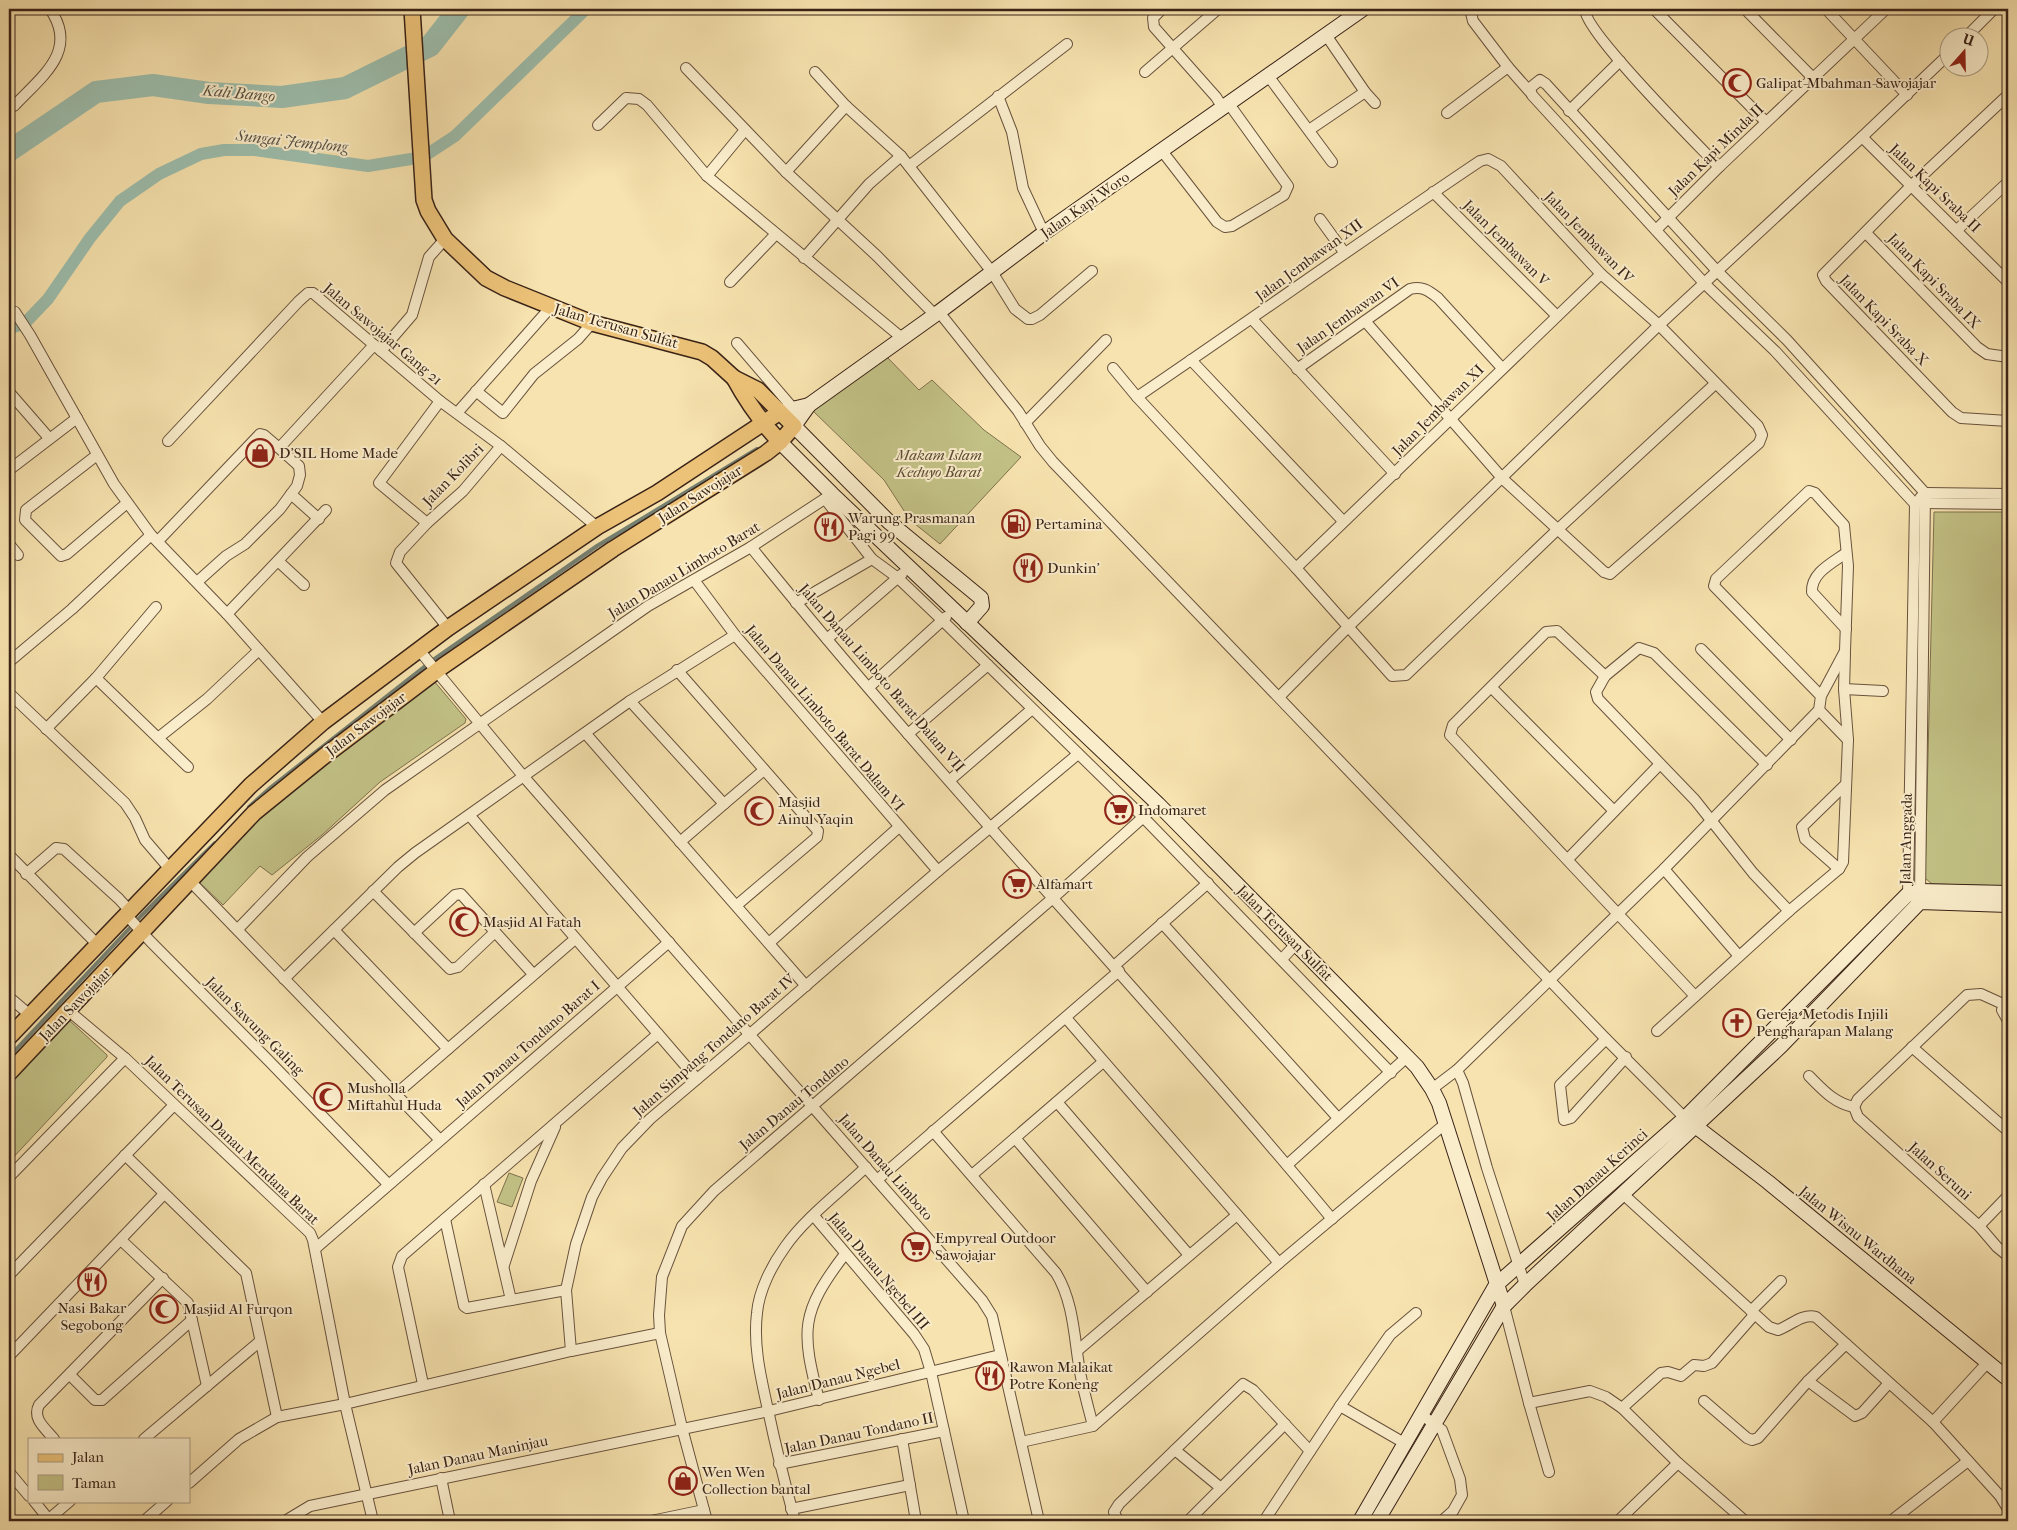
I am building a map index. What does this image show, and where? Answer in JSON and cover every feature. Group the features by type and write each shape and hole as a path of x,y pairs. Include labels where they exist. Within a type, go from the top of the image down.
{"main road":[{"name":"Jalan Terusan Sulfat","path":"412,9 422,174 428,211 445,239 486,278 550,308 592,322 694,348 712,358 734,378 758,390 792,416"},
{"name":"Jalan Terusan Sulfat","path":"734,378 745,399 780,442"},
{"name":"Jalan Kapi Woro","path":"762,422 792,416"},
{"path":"780,442 792,416"},
{"name":"Jalan Sawojajar","path":"9,1073 66,999 97,944 130,915 169,868 202,853 254,814 337,746 428,662 448,628 597,527 657,493 762,422"},
{"name":"Jalan Sawojajar","path":"9,1037 30,1015 66,999 141,931 190,881 202,853 251,784 323,722 428,662 612,549 780,442"}],"street":[{"path":"9,100 14,106 57,57 62,45 62,35 59,23 50,9"},
{"path":"1162,9 1152,21 1154,27 1226,106 1288,186 1284,195 1232,226 1225,227 1216,222 1162,150"},
{"path":"1145,72 1218,9"},
{"name":"Jalan Kapi Woro","path":"792,416 937,313 1044,233 1269,77 1363,9"},
{"path":"1470,9 1473,20 1508,67 1705,284 1775,351 1922,500 2008,504"},
{"path":"1585,9 1589,23 1620,61 1719,167"},
{"path":"1654,9 1766,122"},
{"path":"1745,9 1813,78"},
{"path":"1826,9 1907,95"},
{"name":"Jalan Kapi Minda II","path":"1656,230 1719,167 1886,9"},
{"path":"1975,28 1994,9"},
{"path":"1326,35 1365,92 1375,103"},
{"path":"909,166 1067,44"},
{"path":"1570,111 1620,61"},
{"path":"1279,696 1659,325 1940,63"},
{"path":"1447,113 1508,67"},
{"path":"686,68 786,172 937,313 1060,469 1606,1039 1690,1123"},
{"path":"814,72 846,106 901,156 992,272 1015,309 1028,319 1040,315 1092,272"},
{"path":"1269,77 1332,162"},
{"path":"1530,92 1530,88 1536,82 1543,81 1717,271 1787,340 1922,500"},
{"path":"1309,130 1365,92"},
{"name":"Jalan Kapi Sraba X","path":"2008,95 1911,186 1823,275 1826,281 1952,412 1961,418 2008,421"},
{"path":"998,96 1012,132 1023,188 1044,233"},
{"path":"598,125 626,98 639,99 647,105 707,176 775,235 902,338"},
{"path":"786,172 846,106"},
{"path":"707,176 745,130"},
{"name":"Jalan Kapi Sraba II","path":"1862,137 2008,282"},
{"path":"804,258 869,184 901,156"},
{"name":"Jalan Jembawan XII","path":"1137,397 1252,320 1344,252 1480,160 1488,159 1501,166"},
{"name":"Jalan Jembawan IV","path":"1501,166 1601,274 1659,325 1758,426 1762,435 1759,443 1614,573 1604,572 1557,530"},
{"path":"1957,230 2008,182"},
{"name":"Jalan Jembawan V","path":"1433,192 1557,316"},
{"path":"1320,219 1344,252"},
{"name":"Jalan Kapi Sraba IX","path":"1866,232 1977,347 1987,354 2008,357"},
{"path":"730,282 775,235"},
{"path":"278,447 412,315 427,263 445,239"},
{"name":"Jalan Jembawan XI","path":"1296,568 1601,274"},
{"name":"Jalan Jembawan VI","path":"1297,369 1410,289 1425,288 1438,298 1502,368"},
{"name":"Jalan Sawojajar Gang 21","path":"168,441 308,293 312,293 440,402 501,446 597,527"},
{"path":"457,413 550,308"},
{"path":"12,314 30,335 97,455 127,503 154,538 227,614 323,722"},
{"path":"1252,320 1395,474"},
{"path":"1366,321 1503,479 1557,530"},
{"path":"476,391 503,413 534,374 568,349 592,322"},
{"path":"1025,423 1106,340"},
{"path":"1775,351 1787,340"},
{"path":"738,343 792,416"},
{"path":"1191,360 1344,521"},
{"path":"1113,368 1137,397 1296,568 1392,676 1406,675 1557,530 1715,384"},
{"path":"9,392 49,438"},
{"name":"Jalan Kolibri","path":"440,402 379,483 427,522 463,490 501,446"},
{"name":"Jalan Terusan Sulfat","path":"792,416 889,522 980,598 982,606 967,623"},
{"path":"9,470 77,418"},
{"path":"9,662 154,538 260,434 264,434 295,462 301,470 299,480 291,494 245,544 226,556 197,582"},
{"name":"Jalan Terusan Sulfat","path":"780,442 828,497 875,535 1158,804 1407,1058 1432,1089 1504,1306"},
{"path":"97,455 26,510 25,520 61,556 67,554 127,503"},
{"path":"1657,1032 1788,911 1839,869 1844,851 1844,786 1848,740 1844,689 1848,566 1844,525 1815,493 1809,491 1715,582 1714,586 1821,696"},
{"path":"291,494 319,520"},
{"path":"1922,500 2008,494"},
{"path":"828,497 872,559 898,578 1143,818 1391,1073"},
{"name":"Jalan Danau Limboto Barat","path":"238,930 307,857 385,790 648,606 751,547 828,497"},
{"name":"Jalan Anggada","path":"1916,896 1922,500"},
{"path":"227,614 319,520 326,510"},
{"path":"427,522 400,552 396,564 448,628"},
{"path":"875,535 889,522"},
{"path":"9,544 18,555"},
{"name":"Jalan Danau Limboto Barat Dalam VII","path":"751,547 908,734 1117,969 1332,1219"},
{"path":"1846,553 1816,576 1812,584 1812,592 1846,629"},
{"path":"796,602 872,559"},
{"path":"278,561 304,585"},
{"path":"827,639 909,568"},
{"name":"Jalan Danau Limboto Barat Dalam VI","path":"694,580 735,634 938,871"},
{"path":"46,730 96,678 156,607"},
{"path":"869,686 954,610"},
{"path":"1605,676 1557,631 1546,632 1453,725 1450,735 1568,858 1617,914 1695,996"},
{"path":"284,979 373,890 410,857 630,701 735,634"},
{"path":"970,648 981,636"},
{"path":"1768,765 1654,653 1639,648 1605,676 1596,692 1598,699 1695,800 1710,821 1788,911"},
{"path":"1701,648 1791,740"},
{"path":"158,738 207,699 259,650"},
{"path":"1432,1089 1456,1070 1551,980 1768,765 1819,710 1821,696 1845,651"},
{"path":"428,662 524,777 750,1036"},
{"path":"908,734 988,665"},
{"path":"677,670 818,833 817,837 737,905"},
{"path":"96,678 188,767"},
{"path":"1492,688 1614,811"},
{"path":"1844,689 1883,691"},
{"path":"9,693 124,803 135,818 145,840 169,868"},
{"path":"630,701 724,804"},
{"path":"950,780 1031,710"},
{"path":"1819,710 1848,740"},
{"path":"586,734 806,986"},
{"name":"Jalan Simpang Tondano Barat IV","path":"571,1351 566,1290 583,1221 602,1178 613,1160 650,1119 750,1036 938,871 992,828 1077,753 1089,739"},
{"path":"1568,858 1660,764"},
{"path":"680,842 764,770"},
{"path":"1839,869 1805,839 1802,827 1844,786"},
{"name":"Jalan Danau Tondano","path":"708,1521 682,1428 660,1334 662,1277 682,1226 714,1191 1053,898 1158,804"},
{"path":"470,816 575,940 698,1079"},
{"path":"769,943 899,827"},
{"name":"Jalan Sawung Galing","path":"26,874 56,848 64,848 130,915 141,931 388,1184"},
{"path":"9,855 97,944"},
{"path":"1664,869 1739,956"},
{"path":"190,881 440,1140"},
{"path":"877,1180 1066,1018 1162,923 1208,883"},
{"path":"373,890 446,967 453,970 495,932"},
{"path":"1916,896 2008,893"},
{"path":"414,933 458,894 465,897 533,974"},
{"path":"1916,896 2008,905"},
{"name":"Jalan Danau Kerinci","path":"1377,1521 1496,1285 1781,1046 1916,896"},
{"path":"1162,923 1338,1118"},
{"path":"334,930 448,1048"},
{"path":"396,1094 533,974 575,940"},
{"name":"Jalan Danau Tondano Barat I","path":"316,1248 669,942"},
{"path":"1282,959 1296,944"},
{"path":"1809,1076 1825,1093 1842,1105 1854,1107 1858,1099 1967,995 1981,994 2006,1002 2002,1010 2008,1021"},
{"path":"9,997 30,1015"},
{"name":"Jalan Terusan Danau Mendana Barat","path":"66,999 125,1058 310,1234 316,1248 345,1404 373,1521"},
{"path":"1066,1018 1279,1263"},
{"path":"423,1384 398,1263 402,1256 658,1034"},
{"name":"Jalan Danau Limboto","path":"750,1036 982,1300 992,1316 1039,1521"},
{"path":"1606,1039 1560,1084 1559,1090 1564,1120 1571,1118 1626,1057"},
{"path":"1912,1047 2008,1131"},
{"path":"9,1177 125,1058"},
{"path":"1287,1165 1407,1058"},
{"path":"972,1176 1103,1062"},
{"path":"1456,1070 1463,1083 1525,1285"},
{"path":"1057,1102 1189,1255"},
{"path":"9,1276 174,1105"},
{"name":"Jalan Seruni","path":"1854,1107 1858,1117 1979,1226 2008,1256"},
{"path":"504,1265 531,1181 558,1122"},
{"name":"Jalan Danau Kerinci","path":"1360,1521 1406,1444 1428,1418 1504,1306 1624,1195 1690,1123"},
{"name":"Jalan Wisnu Wardhana","path":"1690,1123 1768,1182 2008,1379"},
{"path":"1021,1442 1093,1426 1279,1263 1445,1124"},
{"path":"933,1131 1056,1273 1064,1286 1093,1426"},
{"path":"1015,1138 1147,1292"},
{"path":"125,1155 246,1273 259,1342 277,1417"},
{"path":"794,1521 779,1464 759,1370 756,1339 757,1311 768,1275 795,1234 866,1168"},
{"path":"484,1184 511,1300"},
{"path":"9,1356 164,1194"},
{"path":"1624,1195 1774,1330 1783,1329 1810,1315 1816,1317 1933,1422 2000,1496 2008,1508"},
{"path":"1979,1226 2008,1196"},
{"path":"1077,1351 1237,1215"},
{"name":"Jalan Danau Ngebel III","path":"814,1216 914,1334 924,1349 944,1431 961,1521"},
{"path":"445,1219 464,1306 471,1309 566,1290"},
{"path":"121,1240 188,1303 207,1386"},
{"path":"819,1400 807,1353 808,1322 824,1281 845,1254"},
{"path":"53,1438 37,1418 36,1412 39,1405 163,1278"},
{"path":"1622,1408 1661,1373 1668,1372 1681,1376 1694,1365 1704,1366 1712,1363 1781,1281"},
{"path":"1504,1306 1549,1472"},
{"path":"1264,1521 1340,1406 1390,1335 1416,1313"},
{"path":"70,1375 96,1400 102,1400 192,1320"},
{"path":"190,1481 239,1438 277,1417 345,1404 423,1384 571,1351 660,1334"},
{"path":"145,1438 259,1342"},
{"path":"1704,1401 1747,1438 1752,1440 1758,1438 1808,1381 1846,1344"},
{"name":"Jalan Danau Ngebel","path":"682,1428 819,1400 1000,1355"},
{"path":"1933,1422 1988,1362"},
{"path":"1808,1381 1855,1416 1862,1413 1889,1383"},
{"path":"1118,1521 1114,1512 1119,1504 1243,1384 1248,1385 1310,1451"},
{"path":"1529,1403 1590,1391 1601,1394 1622,1408 1678,1463 1744,1521"},
{"path":"1340,1406 1406,1444"},
{"path":"1428,1418 1442,1430 1460,1479 1462,1495 1453,1511 1442,1521"},
{"path":"1188,1521 1284,1424"},
{"name":"Jalan Danau Maninjau","path":"285,1521 310,1506 682,1428"},
{"name":"Jalan Danau Tondano II","path":"779,1464 944,1431"},
{"path":"902,1439 916,1521"},
{"path":"1175,1450 1221,1488"},
{"path":"1891,1521 1968,1460"},
{"path":"1618,1521 1678,1463"},
{"path":"9,1472 28,1495"},
{"path":"441,1478 450,1521"},
{"path":"791,1509 910,1485"},
{"path":"35,1502 50,1520 69,1502"},
{"path":"144,1521 166,1502"},
{"path":"651,1521 704,1510"}],"green space":[{"name":"Makam Islam Keduyo Barat","path":"886,356 919,390 932,380 984,430 1021,457 940,544 910,520 884,480 812,410"},
{"path":"1934,512 2008,512 2008,886 1932,884 1925,878"},
{"path":"434,681 466,719 465,723 380,782 322,835 272,875 260,866 223,905 197,880 244,830 294,788"},
{"path":"69,1020 107,1057 9,1162 9,1083"},
{"path":"509,1173 523,1178 512,1207 497,1202"}],"waterway":[{"name":"Kali Bango","path":"9,151 96,92 153,85 209,93 282,97 345,88 430,46 459,9"},
{"name":"Sungai Jemplong","path":"9,329 25,323 48,299 90,238 120,201 159,174 201,154 224,150 254,150 368,166 423,157 455,136 586,9"},
{"name":"Sungai Jemplong","path":"814,9 826,9"},
{"path":"249,807 270,788 433,660 597,546 757,449"},
{"path":"9,1057 142,915 215,843"}],"place":[{"name":"Galipat-Mbahman-Sawojajar","path":"1737,83"},
{"name":"D'SIL Home Made","path":"260,453"},
{"name":"Pertamina","path":"1016,524"},
{"name":"Warung Prasmanan Pagi 99","path":"829,527"},
{"name":"Dunkin'","path":"1028,568"},
{"name":"Indomaret","path":"1119,810"},
{"name":"Masjid Ainul Yaqin","path":"759,811"},
{"name":"Alfamart","path":"1017,884"},
{"name":"Masjid Al Fatah","path":"464,922"},
{"name":"Gereja Metodis Injili Pengharapan Malang","path":"1737,1023"},
{"name":"Musholla Miftahul Huda","path":"328,1097"},
{"name":"Empyreal Outdoor Sawojajar","path":"916,1247"},
{"name":"Nasi Bakar Segobong","path":"92,1282"},
{"name":"Masjid Al Furqon","path":"164,1309"},
{"name":"Rawon Malaikat Potre Koneng","path":"990,1376"},
{"name":"Wen Wen Collection bantal","path":"683,1481"}]}
